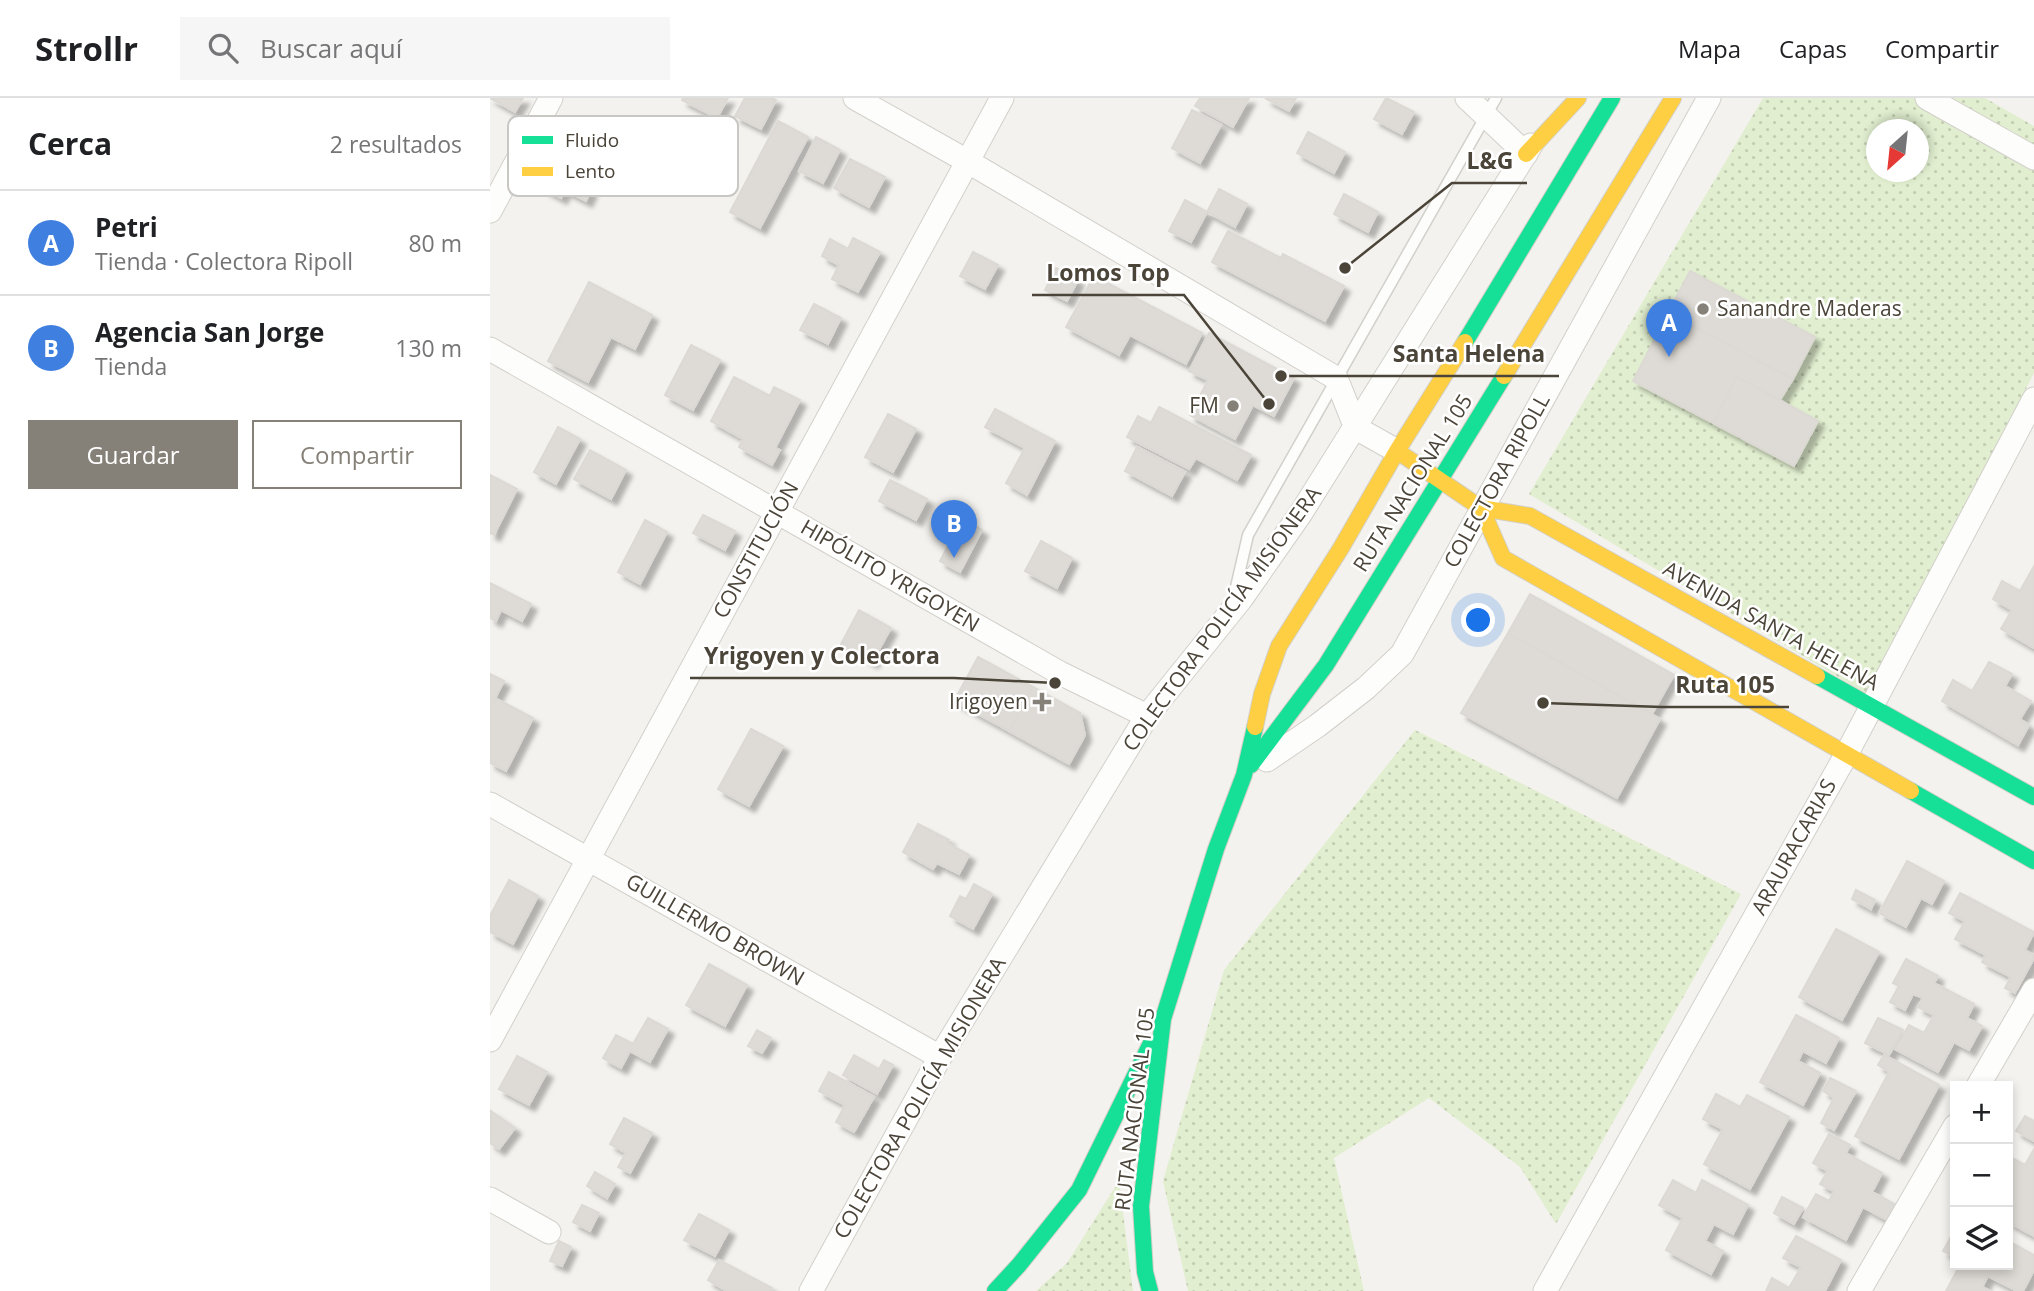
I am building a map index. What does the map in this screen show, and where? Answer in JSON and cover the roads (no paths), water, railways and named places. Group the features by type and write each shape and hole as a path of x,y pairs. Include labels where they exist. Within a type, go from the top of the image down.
{"main road":[{"path":"1526,155 1578,98"},
{"name":"RUTA NACIONAL 105","path":"1150,1291 1145,1272 1141,1206 1163,1019 1216,849 1244,775 1262,694 1279,646 1612,98"},
{"name":"RUTA NACIONAL 105","path":"1244,775 1326,665 1673,98"},
{"name":"AVENIDA SANTA HELENA","path":"1397,451 1481,508 1530,516 2034,797"},
{"path":"1481,508 1503,558 2034,861"},
{"path":"995,1291 1079,1191 1163,1019"}],"street":[{"path":"541,116 551,98"},
{"path":"855,98 1336,378 1356,428 1397,451"},
{"name":"CONSTITUCIÓN","path":"490,1040 1002,98"},
{"path":"1467,98 1491,107 1526,155"},
{"name":"COLECTORA POLICÍA MISIONERA","path":"811,1291 940,1058 1147,716 1230,613 1301,513 1526,155 1558,98"},
{"name":"COLECTORA RIPOLL","path":"1244,775 1337,711 1402,654 1709,98"},
{"path":"1927,98 2034,158"},
{"path":"490,211 508,178"},
{"name":"HIPÓLITO YRIGOYEN","path":"490,349 1060,673 1147,716"},
{"name":"ARAURACARIAS","path":"1545,1291 1846,755 2034,399"},
{"name":"GUILLERMO BROWN","path":"490,804 940,1058"},
{"path":"1981,1081 2034,990"},
{"path":"1859,1291 1950,1135"},
{"path":"490,1199 550,1232"}],"lane":[{"path":"1230,613 1248,535 1491,107"}],"place":[{"name":"L&G","path":"1345,268"},
{"name":"Sanandre Maderas","path":"1703,309"},
{"name":"Petri","path":"1669,357"},
{"name":"Santa Helena","path":"1281,376"},
{"name":"Lomos Top","path":"1269,404"},
{"name":"FM","path":"1233,406"},
{"name":"Agencia San Jorge","path":"954,558"},
{"name":"Yrigoyen y Colectora","path":"1055,683"},
{"name":"Irigoyen","path":"1042,702"},
{"name":"Ruta 105","path":"1543,703"}]}
